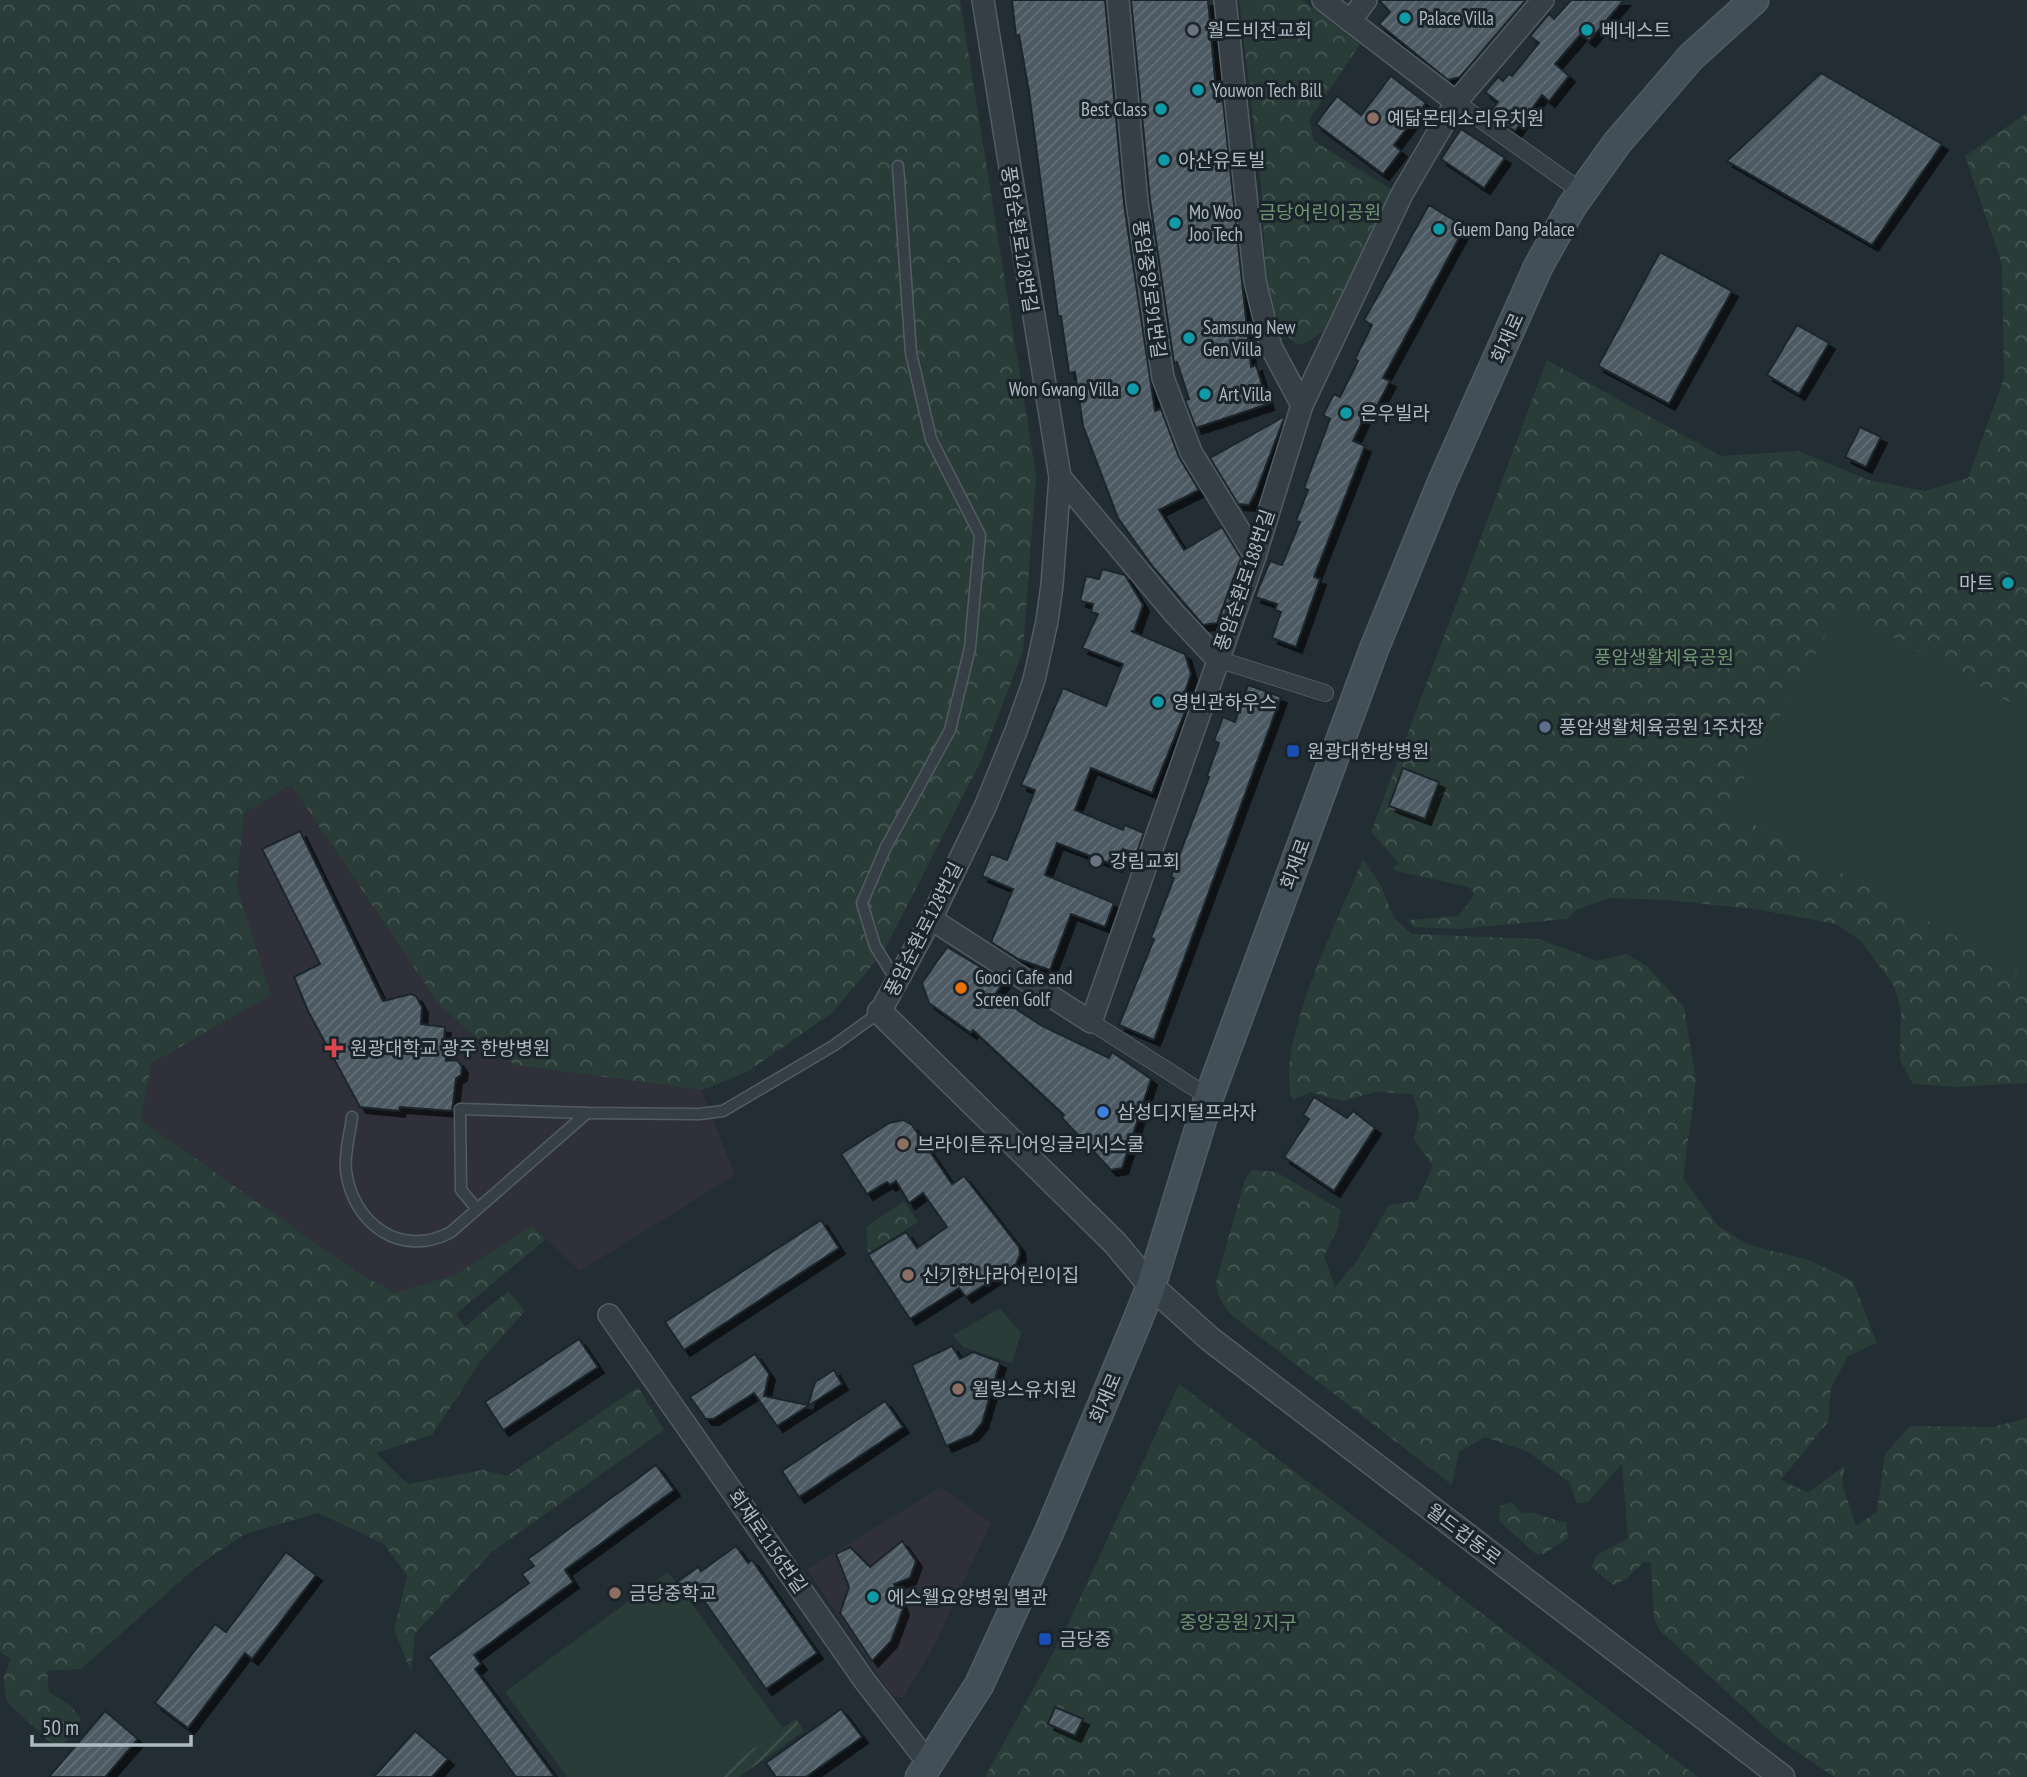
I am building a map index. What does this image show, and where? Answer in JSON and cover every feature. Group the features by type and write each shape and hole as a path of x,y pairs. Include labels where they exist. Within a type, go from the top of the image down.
{"main road":[{"name":"회재로","path":"925,1771 979,1685 1049,1530 1150,1286 1209,1097 1374,649 1443,480 1538,267 1582,192 1617,144 1691,58 1754,0"}],"street":[{"name":"풍암순환로128번길","path":"983,0 1060,477 1047,621 1034,680 985,807 930,919 880,1012 1115,1243 1150,1286"},
{"name":"풍암중앙로91번길","path":"1118,0 1138,202 1163,378 1191,452 1255,556"},
{"path":"1224,0 1255,281 1271,348 1302,405"},
{"path":"1323,0 1456,102 1582,192"},
{"path":"1350,21 1366,0"},
{"name":"풍암순환로188번길","path":"1091,1022 1255,556 1302,405 1402,194 1456,102 1543,0"},
{"path":"1060,477 1174,613 1217,659 1325,693"},
{"path":"930,919 1209,1097"},
{"name":"월드컵동로","path":"1150,1286 1210,1339 1782,1777"},
{"name":"회재로1156번길","path":"609,1315 925,1771"}],"lane":[{"path":"896,981 875,946 862,903 886,847 950,730 970,648 980,535 931,439 911,353 898,166"},
{"path":"477,1209 461,1190 460,1109 699,1114 723,1111 833,1046 880,1012"},
{"path":"352,1117 346,1169 351,1192 369,1220 391,1237 410,1244 433,1242 451,1232 587,1113"}],"shaded area":[{"name":"원광대학교 광주 한방병원","path":"291,785 438,1003 471,1034 516,1065 702,1090 735,1175 580,1271 532,1226 455,1275 394,1293 357,1272 141,1120 152,1063 270,994 237,887 244,813"},
{"path":"941,1487 991,1523 934,1646 903,1698 891,1695 807,1569"}],"green space":[{"path":"0,0 960,0 1036,475 1023,651 981,761 884,951 832,1013 747,1072 702,1090 515,1065 471,1034 438,1003 291,785 244,813 237,887 271,995 152,1063 141,1120 357,1272 394,1293 455,1275 532,1226 546,1239 456,1314 465,1327 508,1291 525,1311 482,1359 432,1435 376,1453 408,1484 483,1470 507,1476 638,1387 664,1430 493,1551 415,1633 411,1671 394,1630 407,1576 384,1544 318,1513 243,1535 196,1567 81,1669 47,1671 49,1692 71,1706 81,1719 64,1744 52,1744 6,1701 4,1676 11,1659 0,1652"},
{"name":"금당어린이공원","path":"1239,0 1302,0 1360,44 1309,120 1314,141 1395,192 1324,330 1308,342 1297,345 1280,329 1266,277 1261,186"},
{"name":"풍암생활체육공원","path":"2027,113 2027,1083 1955,1087 1913,1084 1900,1060 1901,1010 1894,986 1861,941 1836,924 1755,909 1666,900 1610,898 1576,910 1567,919 1459,929 1413,927 1409,920 1459,916 1475,894 1469,887 1396,871 1393,868 1399,863 1371,832 1547,360 1721,456 1799,451 1868,480 1925,491 1968,478 2004,378 2002,264 1965,156"},
{"path":"1841,608 2027,712 2027,976 1727,809"},
{"path":"1363,859 1380,884 1394,918 1412,934 1540,939 1596,961 1627,954 1647,966 1684,1007 1696,1081 1683,1178 1718,1226 1749,1245 1809,1260 1853,1281 1877,1343 1848,1356 1831,1388 1828,1422 1781,1480 1808,1493 1845,1465 1842,1483 1856,1526 1877,1512 1885,1454 1910,1426 1993,1427 2027,1418 2027,1777 1834,1777 1777,1738 1659,1630 1654,1618 1651,1563 1644,1562 1626,1579 1613,1585 1591,1567 1597,1555 1628,1538 1622,1464 1587,1503 1576,1503 1570,1483 1528,1452 1485,1437 1459,1452 1452,1485 1229,1313 1219,1297 1216,1282 1245,1179 1252,1170 1276,1172 1341,1210 1337,1230 1324,1256 1335,1287 1357,1261 1389,1205 1417,1201 1433,1166 1414,1139 1419,1115 1413,1094 1376,1092 1342,1101 1310,1092 1293,1100 1289,1077 1300,1016 1326,945"},
{"path":"904,1201 918,1222 868,1253 866,1227"},
{"path":"1000,1308 1021,1333 1012,1363 963,1347 953,1335"},
{"name":"중앙공원 2지구","path":"1179,1384 1698,1777 985,1777 1063,1635"},
{"path":"1512,1502 1521,1513 1533,1513 1566,1522 1568,1538 1544,1554 1536,1554 1499,1521 1500,1506"},
{"path":"668,1572 783,1728 713,1777 567,1777 505,1692"},
{"path":"796,1719 804,1731 739,1777 713,1777"}],"building":[{"path":"1012,0 1105,0 1124,204 1155,411 1161,409 1179,457 1199,490 1159,510 1184,550 1222,527 1241,558 1217,623 1203,625 1153,567 1118,518 1083,426 1075,372 1069,373 1061,316 1058,316 1029,92 1019,35 1016,36"},
{"path":"1131,0 1208,0 1217,102 1223,101 1251,367 1256,365 1268,404 1196,428 1185,400 1189,399 1177,362 1174,363 1150,200"},
{"path":"1379,0 1526,0 1460,77 1448,80 1379,24 1390,12"},
{"path":"1571,0 1624,0 1589,41 1581,34 1555,64 1569,76 1549,101 1542,95 1515,131 1489,113 1498,102 1485,92 1498,77 1503,81 1509,74 1512,76 1539,43 1530,36 1549,14 1554,19"},
{"path":"1821,73 1942,144 1872,245 1727,161"},
{"path":"1391,76 1426,103 1394,145 1401,151 1383,174 1316,124 1337,96 1361,115"},
{"path":"1461,129 1505,158 1484,188 1441,159"},
{"path":"1429,205 1465,227 1383,378 1390,381 1376,408 1370,405 1353,441 1365,446 1314,577 1320,579 1296,647 1272,638 1281,612 1275,610 1277,604 1255,597 1270,561 1282,565 1300,522 1296,521 1308,490 1304,488 1330,419 1323,415 1334,394 1340,397 1358,361 1355,359 1372,325 1364,320"},
{"path":"1660,252 1732,291 1669,404 1598,366"},
{"path":"1797,325 1829,343 1799,394 1767,375"},
{"path":"1285,416 1255,494 1249,505 1238,504 1210,458"},
{"path":"1860,427 1881,437 1866,467 1845,457"},
{"path":"1102,569 1125,575 1143,605 1134,631 1131,631 1185,654 1191,674 1185,692 1192,695 1152,793 1091,768 1075,810 1123,830 1125,825 1144,833 1136,854 1123,849 1116,866 1057,843 1045,875 1114,903 1105,927 1071,914 1050,970 1018,959 991,942 1013,889 982,876 991,854 1007,860 1035,790 1021,785 1063,688 1106,706 1123,664 1082,648 1098,614 1091,612 1093,604 1080,601 1086,576 1099,579"},
{"path":"1248,685 1281,697 1154,1040 1119,1025 1154,939 1151,938 1174,878 1171,877 1209,777 1207,776 1219,743 1214,741 1223,717 1235,722"},
{"path":"1403,768 1439,782 1425,819 1389,806"},
{"path":"300,831 383,1001 411,994 416,996 422,1007 421,1024 445,1027 443,1055 446,1055 446,1061 457,1060 462,1067 461,1075 456,1078 452,1111 400,1107 399,1111 360,1107 308,1011 294,977 320,964 262,849"},
{"path":"947,947 1004,981 995,995 1042,1026 1109,1058 1112,1052 1151,1079 1122,1168 1111,1170 1062,1118 1064,1115 973,1030 971,1033 929,1003 922,983"},
{"path":"1314,1097 1347,1118 1353,1111 1375,1128 1334,1191 1284,1157 1309,1119 1303,1115"},
{"path":"903,1120 912,1125 952,1184 964,1176 1019,1247 1020,1255 1016,1264 966,1297 959,1288 910,1319 868,1255 906,1232 917,1248 947,1227 923,1193 909,1203 896,1181 890,1185 887,1182 867,1194 841,1154 889,1123"},
{"path":"821,1220 839,1248 684,1350 665,1322"},
{"path":"579,1339 598,1367 503,1430 485,1402"},
{"path":"952,1346 960,1359 973,1352 1000,1362 982,1423 972,1435 946,1446 912,1365"},
{"path":"755,1354 769,1374 764,1396 808,1405 815,1382 834,1370 842,1384 777,1426 754,1393 713,1419 706,1419 690,1397"},
{"path":"885,1401 903,1427 799,1497 782,1471"},
{"path":"656,1465 674,1490 565,1570 573,1582 474,1655 481,1664 475,1669 555,1777 516,1777 428,1657 529,1583 522,1574 534,1566 528,1559"},
{"name":"에스웰요양병원 별관","path":"902,1541 916,1561 910,1578 894,1584 903,1609 891,1641 872,1661 840,1613 849,1587 836,1554 850,1547 870,1567"},
{"path":"736,1546 748,1563 752,1560 817,1653 766,1689 698,1592 689,1598 677,1582 698,1567 701,1571"},
{"path":"286,1552 316,1575 252,1659 245,1653 188,1728 155,1703 215,1624 226,1632"},
{"path":"1055,1707 1083,1719 1075,1736 1048,1724"},
{"path":"841,1709 862,1737 806,1777 776,1777 766,1763"},
{"path":"105,1711 138,1739 105,1777 49,1777"},
{"path":"415,1731 448,1759 432,1777 374,1777"}],"place":[{"name":"Palace Villa","path":"1405,18"},
{"name":"월드비전교회","path":"1193,30"},
{"name":"베네스트","path":"1587,30"},
{"name":"Youwon Tech Bill","path":"1198,90"},
{"name":"Best Class","path":"1161,109"},
{"name":"예닮몬테소리유치원","path":"1373,118"},
{"name":"아산유토빌","path":"1164,160"},
{"name":"Mo Woo Joo Tech","path":"1175,223"},
{"name":"Guem Dang Palace","path":"1439,229"},
{"name":"Samsung New Gen Villa","path":"1189,338"},
{"name":"Won Gwang Villa","path":"1133,389"},
{"name":"Art Villa","path":"1205,394"},
{"name":"은우빌라","path":"1346,413"},
{"name":"마트","path":"2008,583"},
{"name":"영빈관하우스","path":"1158,702"},
{"name":"풍암생활체육공원 1주차장","path":"1545,727"},
{"name":"원광대한방병원","path":"1293,751"},
{"name":"강림교회","path":"1096,861"},
{"name":"Gooci Cafe and Screen Golf","path":"961,988"},
{"name":"원광대학교 광주 한방병원","path":"334,1048"},
{"name":"삼성디지털프라자","path":"1103,1112"},
{"name":"브라이튼쥬니어잉글리시스쿨","path":"903,1144"},
{"name":"신기한나라어린이집","path":"908,1275"},
{"name":"윌링스유치원","path":"958,1389"},
{"name":"금당중학교","path":"615,1593"},
{"name":"에스웰요양병원 별관","path":"873,1597"},
{"name":"금당중","path":"1045,1639"}]}
